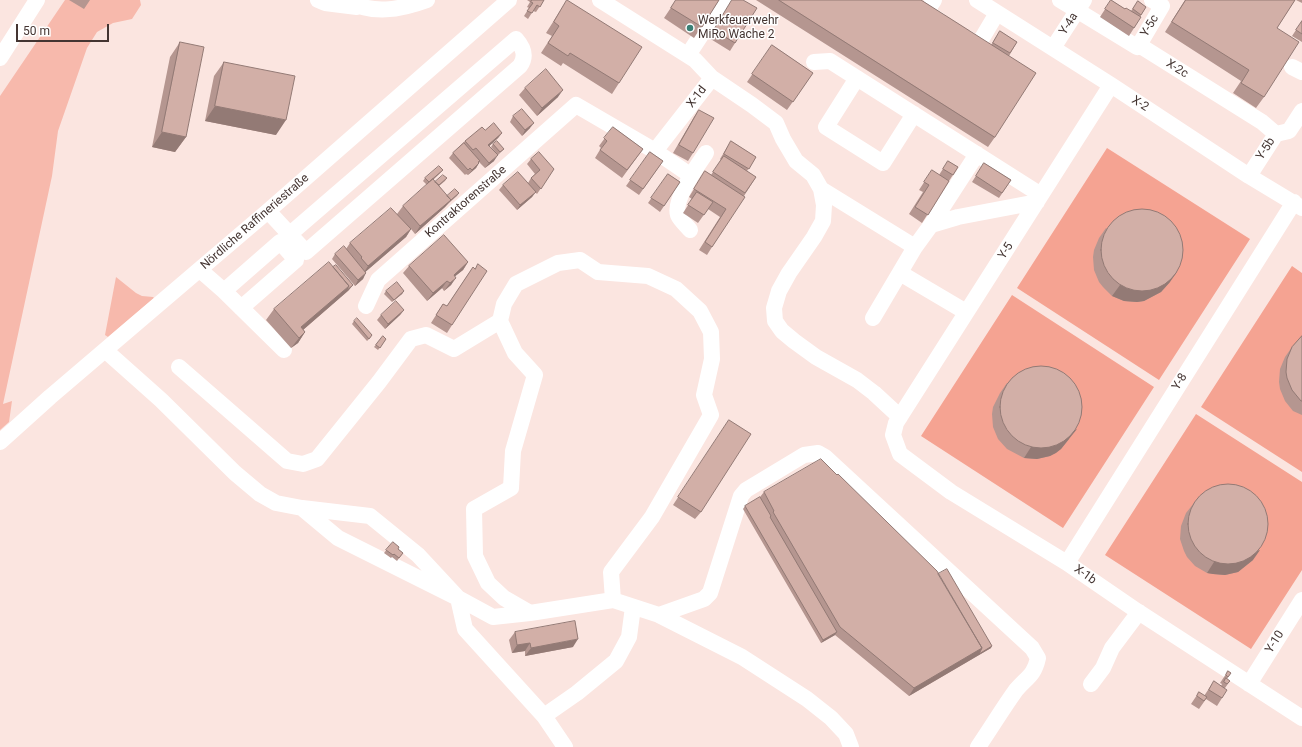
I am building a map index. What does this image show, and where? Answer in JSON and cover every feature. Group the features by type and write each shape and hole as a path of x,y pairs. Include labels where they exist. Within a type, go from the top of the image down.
{"street":[{"path":"0,58 37,0"},
{"path":"318,0 325,3 385,10 407,6 427,0"},
{"path":"346,0 361,7"},
{"name":"Nördliche Raffineriestraße","path":"0,442 50,397 106,351 268,211 509,0"},
{"name":"X-1d","path":"600,0 688,55 695,60 712,78 655,151"},
{"path":"688,55 724,0"},
{"path":"934,0 926,12 978,45 997,13"},
{"name":"X-2","path":"977,0 1112,85 1249,176 1298,205"},
{"name":"X-2c","path":"1060,0 1081,5 1137,47 1139,45 1262,122 1276,134"},
{"name":"Y-5c","path":"1139,45 1157,3"},
{"name":"Y-4a","path":"1053,48 1081,5"},
{"path":"268,211 306,252 520,66 524,61 520,43 516,39 290,234"},
{"path":"814,62 830,61 977,154 1039,199"},
{"path":"712,78 776,123 783,140 796,161 813,174 821,189 824,205 823,221 779,291 774,308 775,321 794,341 816,358 857,380 874,393 900,417"},
{"path":"857,78 826,127 883,163 914,114"},
{"name":"Y-5","path":"900,417 1112,85"},
{"name":"Kontraktorenstraße","path":"366,306 378,280 576,105 655,151"},
{"name":"Y-5b","path":"1249,176 1276,134 1289,131 1302,111"},
{"path":"655,151 690,175"},
{"path":"690,230 678,216 677,206 690,175 706,153"},
{"path":"873,318 915,247 977,154"},
{"path":"821,189 915,247"},
{"path":"931,225 958,217 1039,199"},
{"name":"Y-8","path":"1067,562 1298,205"},
{"path":"224,290 280,242 296,260 241,308"},
{"path":"530,613 504,598 488,583 476,556 474,508 511,488 513,452 535,375 515,353 500,321 504,304 516,284 558,263 580,260 598,272 648,276 676,290 700,311 711,332 712,359 704,395 711,415 652,517 611,572 613,600"},
{"path":"200,270 224,290 284,350"},
{"path":"900,273 966,312"},
{"path":"179,367 287,461 303,464 317,459 379,382 411,338 426,335 454,349 500,321"},
{"path":"106,351 161,400 235,473 260,494 276,503 302,508 370,516 418,555 458,598 465,629 544,716 565,747"},
{"name":"X-1b","path":"900,417 896,423 893,435 900,454 951,492 1067,562 1139,612 1302,718"},
{"path":"659,615 704,599 710,593 741,496 746,490 804,455 818,453 825,457 1032,648 1038,658 1036,668 1032,674 1017,689 978,747"},
{"path":"302,508 338,538 458,598 492,617 530,613 613,600 659,615 742,657 807,698 831,718 846,734 850,747"},
{"name":"Y-10","path":"1249,684 1302,600"},
{"path":"544,716 577,693 616,661 629,637 633,607"},
{"path":"1091,684 1103,668 1112,648 1139,612"}],"shaded area":[{"path":"65,0 140,0 141,5 132,19 113,23 97,32 87,48 58,131 52,176 3,404 12,401 9,422 0,430 0,96"},
{"path":"1107,148 1250,239 1159,380 1017,288"},
{"path":"1292,266 1302,273 1302,472 1201,407"},
{"path":"116,277 136,293 142,296 154,298 108,337 105,335"},
{"path":"1012,295 1154,387 1063,528 921,436"},
{"path":"1196,414 1302,482 1302,570 1251,649 1105,555"}],"building":[{"path":"532,0 544,0 540,7 537,5 532,13 527,11 533,3 531,2"},
{"path":"567,0 642,47 619,83 570,53 568,56 548,43 559,26 554,22"},
{"name":"Werkfeuerwehr MiRo Wache 2","path":"676,0 719,0 702,27 671,8"},
{"path":"732,0 743,0 757,8 735,43 714,30"},
{"path":"779,0 921,0 1036,73 995,137"},
{"path":"1111,0 1141,17 1134,28 1105,9"},
{"path":"1186,0 1295,0 1277,28 1299,42 1264,97 1241,83 1249,70 1172,22"},
{"path":"1138,1 1146,7 1141,15 1133,9"},
{"path":"1302,21 1302,34 1296,30"},
{"path":"1000,31 1017,42 1010,53 993,43"},
{"path":"180,42 204,47 186,137 162,132"},
{"path":"772,45 813,73 793,102 752,74"},
{"path":"224,62 295,76 286,120 215,106"},
{"path":"546,69 563,90 542,108 525,88"},
{"path":"522,109 534,123 525,130 513,116"},
{"path":"699,110 714,118 693,153 679,145"},
{"path":"494,123 502,133 488,145 498,155 489,163 476,148 473,150 465,141 482,127 485,130"},
{"path":"613,127 643,149 627,170 600,150 607,141 604,138"},
{"path":"497,141 504,149 500,152 493,144"},
{"path":"731,141 756,157 749,169 724,154"},
{"path":"464,143 480,161 472,170 470,168 468,170 453,153"},
{"path":"539,152 554,169 541,189 531,178 540,170 531,159"},
{"path":"650,152 663,161 643,189 630,180"},
{"path":"724,156 756,177 745,193 713,172"},
{"path":"948,161 958,167 953,175 943,169"},
{"path":"984,163 1011,180 1002,193 976,176"},
{"path":"439,166 443,170 429,182 425,178"},
{"path":"932,170 949,181 928,215 915,207 929,185 924,182"},
{"path":"705,171 745,197 712,247 705,242 726,209 694,189"},
{"path":"518,172 536,192 520,205 503,185"},
{"path":"668,174 680,182 664,206 651,198"},
{"path":"443,175 447,178 439,185 435,182"},
{"path":"433,179 451,200 420,226 403,206"},
{"path":"455,189 459,193 451,200 447,196"},
{"path":"697,192 713,202 704,215 688,205"},
{"path":"391,208 411,229 368,266 350,243"},
{"path":"1134,209 1150,209 1165,216 1176,227 1183,242 1183,258 1180,266 1171,279 1158,288 1150,291 1134,291 1119,284 1108,273 1101,258 1101,242 1108,227 1119,216"},
{"path":"444,235 468,262 454,275 456,278 450,283 447,281 433,293 409,266"},
{"path":"344,246 366,273 358,280 335,254"},
{"path":"329,262 349,286 301,327 305,332 299,338 274,309"},
{"path":"478,264 487,271 452,325 436,315 443,304 447,306 473,267 475,269"},
{"path":"336,265 353,285 346,291 349,286 333,267"},
{"path":"397,282 404,291 394,300 386,291"},
{"path":"396,301 404,310 388,324 381,315"},
{"path":"357,318 372,335 369,339 354,321"},
{"path":"383,336 386,339 380,348 376,345"},
{"path":"1302,336 1301,401 1292,390 1286,372 1287,359 1292,347"},
{"path":"1033,366 1049,366 1064,373 1075,384 1082,399 1082,415 1079,423 1070,436 1057,445 1049,448 1033,448 1018,441 1007,430 1000,415 1000,399 1007,384 1018,373"},
{"path":"729,420 751,434 701,512 678,497"},
{"path":"821,459 937,571 982,648 914,688 840,627 773,512 774,511 764,492"},
{"path":"1220,484 1236,484 1257,495 1268,516 1268,532 1257,553 1236,564 1220,564 1206,558 1199,553 1194,546 1188,532 1188,516 1194,502 1199,495 1206,490"},
{"path":"760,497 771,516 770,517 837,632 823,640 745,506"},
{"path":"393,542 403,553 399,558 386,550"},
{"path":"947,569 992,646 979,654 982,648 938,574"},
{"path":"575,621 578,639 531,648 530,643 517,645 515,632"},
{"path":"1228,671 1231,673 1228,677 1226,675"},
{"path":"1226,678 1230,681 1227,684 1224,682"},
{"path":"1214,681 1227,690 1222,698 1209,690"},
{"path":"1199,692 1207,697 1204,701 1197,696"}],"place":[{"name":"Werkfeuerwehr MiRo Wache 2","path":"690,28"}]}
